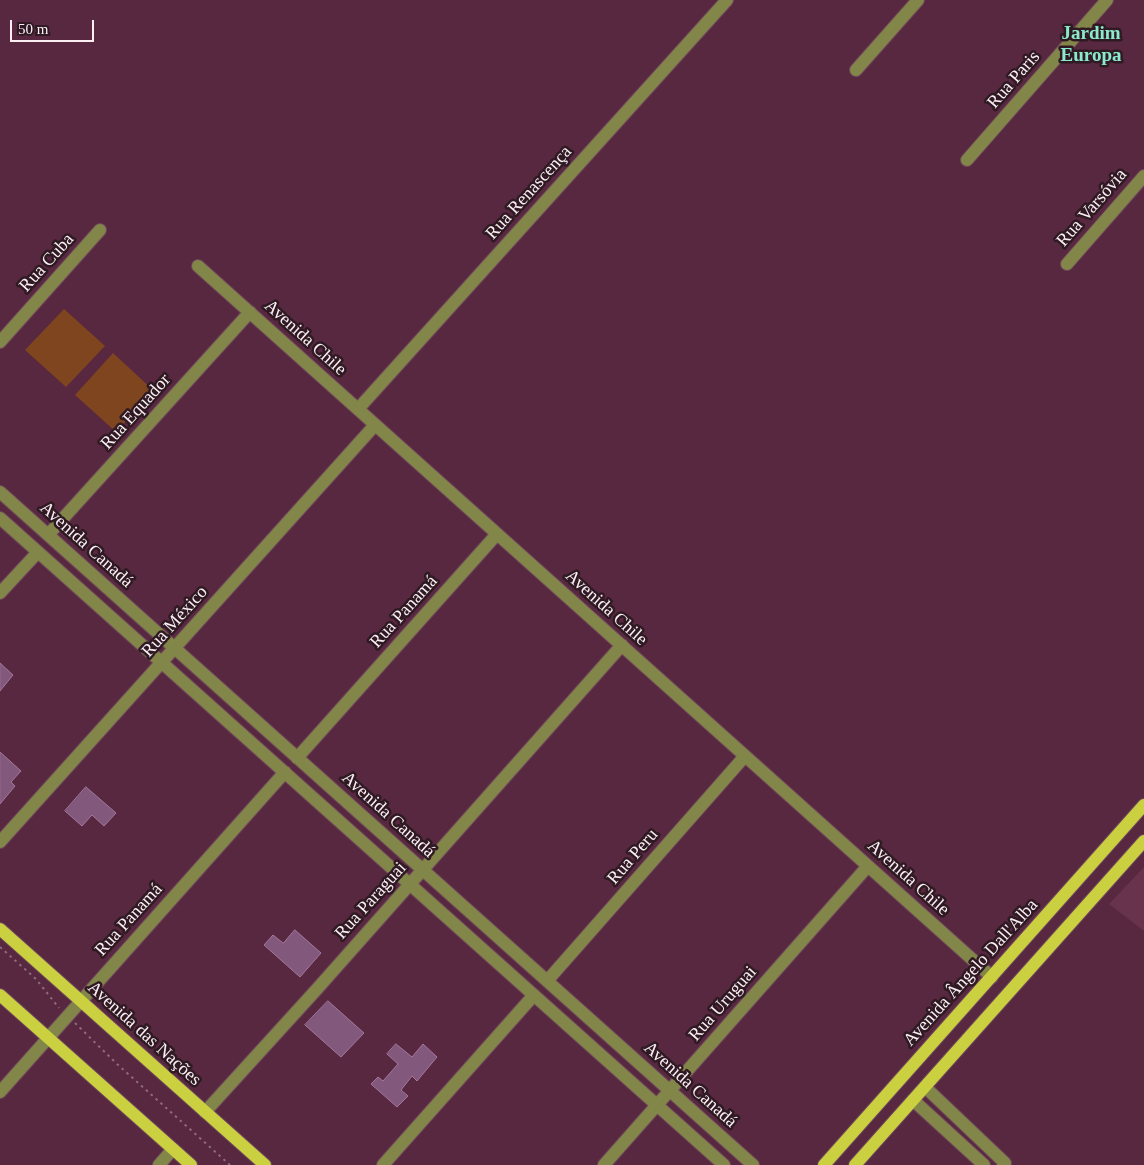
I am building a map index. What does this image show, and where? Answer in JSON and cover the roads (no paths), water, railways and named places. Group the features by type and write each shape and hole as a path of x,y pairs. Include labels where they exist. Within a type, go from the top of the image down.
{"main road":[{"name":"Avenida Ângelo Dall'Alba","path":"824,1165 1144,805"},
{"path":"855,1165 1144,841"},
{"name":"Avenida das Nações","path":"0,929 265,1165"},
{"path":"0,995 191,1165"}],"street":[{"name":"Rua Renascença","path":"358,409 727,0"},
{"path":"856,70 918,0"},
{"name":"Rua Paris","path":"968,160 1107,0"},
{"name":"Rua Varsóvia","path":"1067,264 1144,176"},
{"name":"Rua Cuba","path":"0,342 100,230"},
{"name":"Avenida Chile","path":"198,266 992,977"},
{"name":"Rua Equador","path":"48,535 250,312"},
{"name":"Rua México","path":"0,842 375,425"},
{"name":"Avenida Canadá","path":"0,492 752,1165"},
{"name":"Avenida Canadá","path":"0,518 724,1165"},
{"name":"Rua Panamá","path":"297,758 497,534"},
{"path":"0,593 38,552"},
{"name":"Rua Paraguai","path":"205,1112 622,645"},
{"name":"Rua Peru","path":"547,982 745,756"},
{"name":"Rua Panamá","path":"0,1092 284,772"},
{"name":"Rua Uruguai","path":"604,1165 868,866"},
{"path":"383,1165 534,995"},
{"path":"925,1087 1004,1164"},
{"path":"913,1100 984,1165"},
{"path":"159,1165 173,1149"}],"district":[{"name":"Jardim Europa","path":"1091,45"}]}
